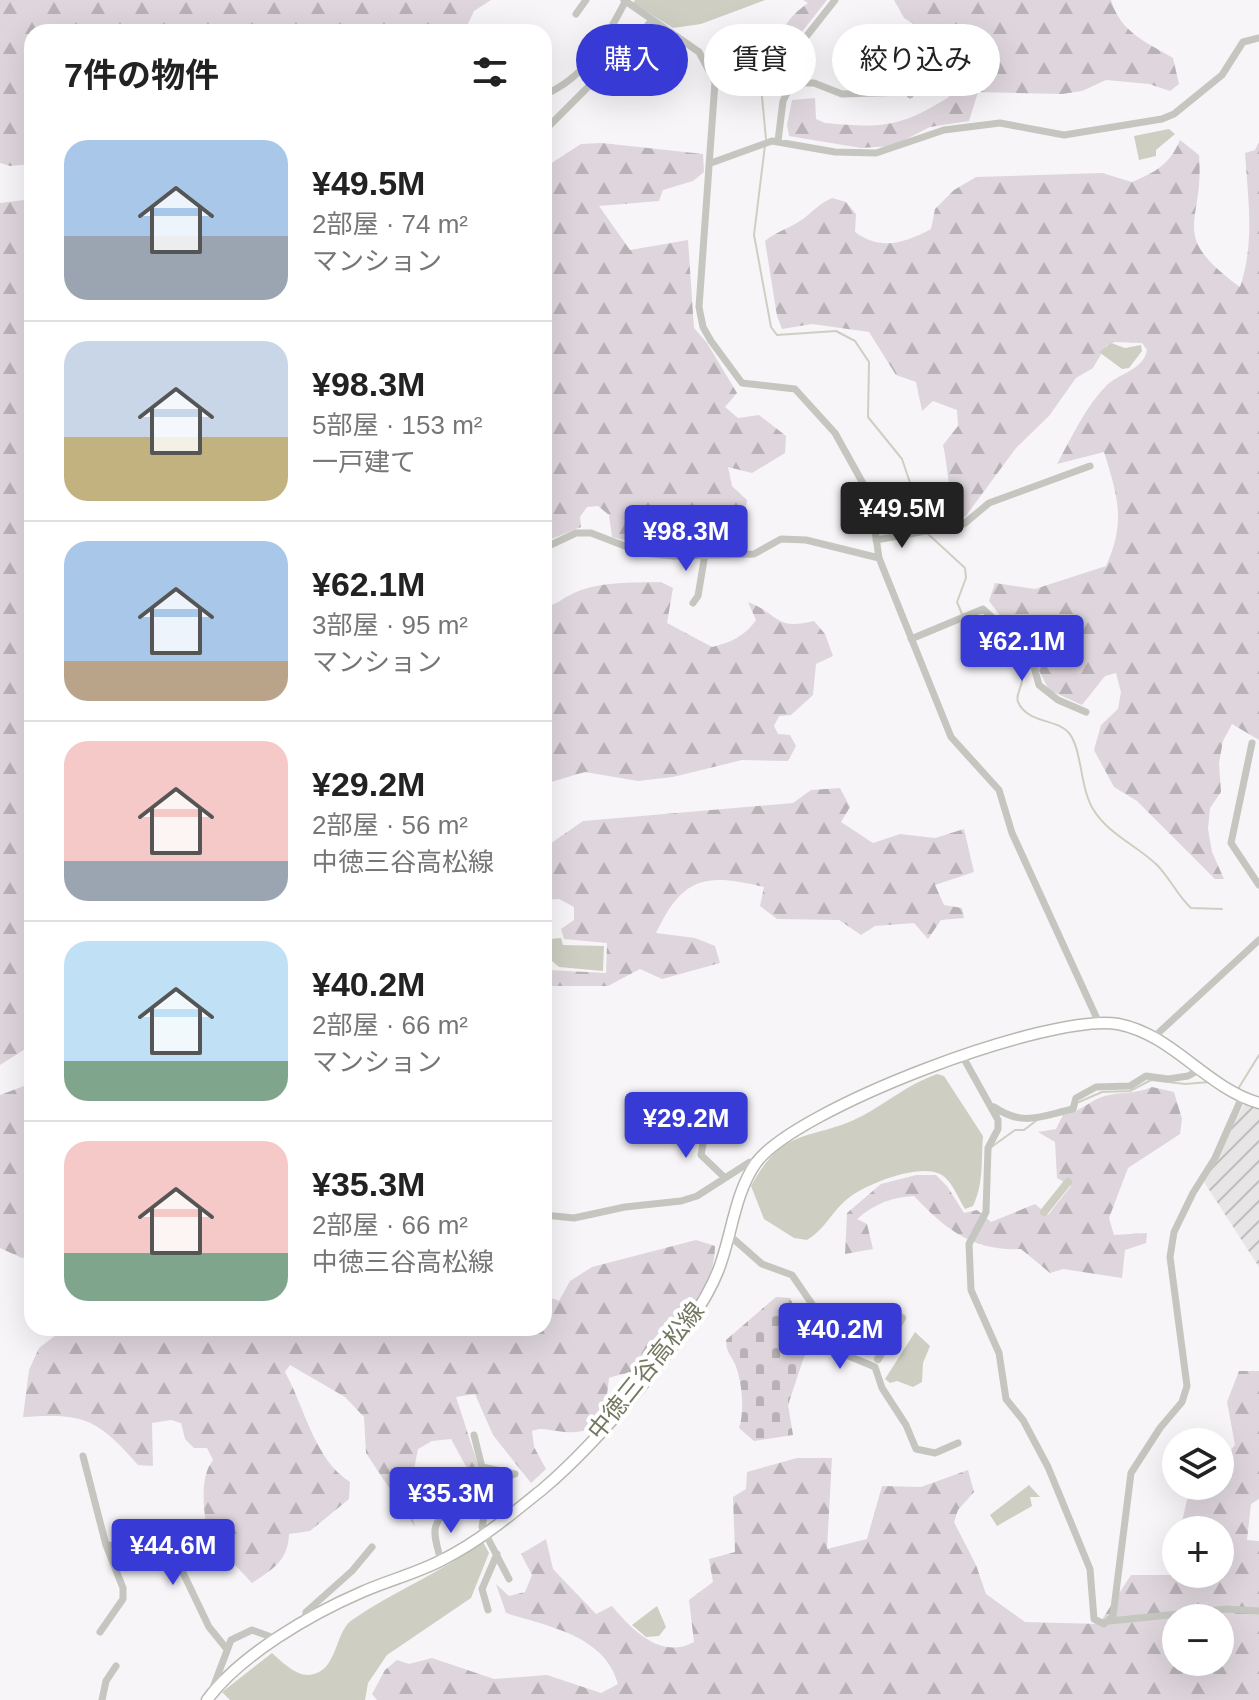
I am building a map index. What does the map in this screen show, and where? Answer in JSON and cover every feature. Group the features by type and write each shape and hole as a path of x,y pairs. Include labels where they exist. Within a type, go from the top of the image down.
{"main road":[{"name":"中徳三谷高松線","path":"209,1698 238,1667 305,1621 364,1591 441,1561 484,1534 544,1487 578,1454 702,1306 741,1194 755,1164 778,1141 816,1119 906,1077 963,1057 1053,1029 1099,1023 1122,1025 1154,1037 1222,1088 1259,1103"}],"street":[{"path":"576,14 586,0"},
{"path":"816,24 835,0"},
{"path":"613,24 625,1 699,52 711,70 717,96 699,307 703,327 742,383 795,389 835,433 870,496 879,558 951,737 999,790 1012,833 1099,1023"},
{"path":"711,163 778,141 835,152 876,153 944,130 1000,123 1064,135 1162,119 1174,114 1222,75 1243,42 1259,38"},
{"path":"552,91 576,78"},
{"path":"552,123 579,96"},
{"path":"778,141 786,96"},
{"path":"876,540 964,524 989,503 1090,466"},
{"path":"552,544 576,533 591,533 643,553 754,554 781,539 806,540 879,558"},
{"path":"693,603 698,596 705,554"},
{"path":"911,639 968,618 983,609 1030,652 1039,685 1058,700 1086,712"},
{"path":"1252,743 1231,843 1259,885"},
{"path":"1154,1037 1256,943"},
{"path":"963,1057 993,1105 1012,1120 1073,1109 1076,1098 1096,1087 1130,1086 1146,1076 1168,1079 1188,1076 1199,1070"},
{"path":"1110,1621 1125,1541 1131,1473 1160,1428 1182,1402 1187,1386 1170,1257 1174,1232 1215,1158 1242,1097"},
{"path":"993,1105 998,1129 988,1148 986,1212 969,1244 971,1290 999,1353 1006,1399 1023,1420 1048,1467 1090,1569 1094,1619 1104,1624 1227,1609 1259,1611"},
{"path":"710,1132 704,1139 701,1155 724,1177"},
{"path":"552,1216 574,1218 625,1207 681,1201 697,1196 750,1162 755,1164"},
{"path":"729,1235 762,1264 792,1275 814,1307 838,1353 875,1367 882,1388 906,1425 916,1449 935,1453 958,1443"},
{"path":"474,1435 482,1467 492,1472 514,1471 515,1474 488,1483 492,1504 483,1518 484,1534 509,1579"},
{"path":"83,1456 106,1545 123,1588 123,1599 100,1632"},
{"path":"441,1561 434,1527 437,1519 453,1506"},
{"path":"106,1545 163,1546 175,1556 209,1627 226,1648"},
{"path":"305,1621 306,1612 352,1571 372,1547"},
{"path":"488,1610 482,1589 497,1554"},
{"path":"209,1698 231,1640 252,1630 278,1640"},
{"path":"102,1700 106,1681 116,1666"}],"shaded area":[{"path":"635,0 765,0 688,26 667,24 633,3"},
{"path":"1169,129 1175,134 1156,150 1156,156 1139,160 1134,136"},
{"path":"1111,343 1125,348 1141,345 1142,351 1129,368 1122,369 1099,352"},
{"path":"561,938 563,945 604,946 603,971 559,967 552,961 552,939"},
{"path":"937,1074 944,1076 983,1136 980,1180 973,1206 965,1209 951,1185 940,1174 918,1171 877,1182 854,1194 807,1240 794,1238 764,1219 751,1186 763,1166 776,1153 788,1143 862,1116"},
{"path":"1245,1102 1259,1107 1259,1267 1204,1182"},
{"path":"915,1332 930,1346 923,1363 922,1382 913,1387 897,1381 890,1383 885,1379"},
{"path":"1029,1485 1040,1497 1030,1497 1032,1506 997,1526 990,1515"},
{"path":"483,1542 489,1553 471,1598 387,1655 368,1683 365,1700 230,1700 222,1692 272,1653 298,1673 318,1673 325,1668 352,1620"},
{"path":"657,1606 666,1627 659,1636 646,1637 632,1625"}],"green space":[{"path":"0,0 491,0 474,11 468,24 24,24 24,165 0,163"},
{"path":"803,0 827,0 808,24 787,24 798,11 808,3"},
{"path":"894,0 1111,0 1128,28 1173,58 1179,84 1170,91 1149,84 1106,80 1082,91 1062,94 1000,93 1000,24 913,24 904,18"},
{"path":"977,96 969,121 930,127 893,146 861,148 789,136 787,125 792,100 815,98 816,119 825,123 877,125 917,115 949,97"},
{"path":"1180,140 1199,155 1194,227 1196,240 1217,269 1240,287 1249,237 1245,153 1255,150 1259,142 1259,740 1232,724 1223,741 1219,763 1221,792 1210,808 1208,829 1212,852 1224,879 1215,879 1137,801 1114,787 1094,750 1101,725 1118,709 1121,692 1116,673 1105,676 1082,705 1049,690 1033,659 989,601 995,583 1035,589 1106,566 1116,536 1118,509 1104,452 1057,464 1099,394 1145,357 1147,350 1142,343 1115,342 1106,346 1093,368 1076,378 1049,416 1016,448 965,517 951,492 943,445 958,426 957,410 933,401 922,411 916,382 896,375 869,332 812,324 782,329 777,316 765,241 832,198 846,202 856,214 855,232 864,238 883,243 902,241 931,229 935,209 954,190 976,177 1102,173 1132,182 1161,166"},
{"path":"602,143 703,154 704,172 693,181 663,190 659,201 599,206 630,250 688,240 694,328 707,343 737,393 725,407 738,418 759,415 786,436 785,453 752,473 728,467 732,486 747,500 745,516 709,529 714,549 675,552 612,537 609,515 598,506 587,507 580,517 581,527 552,539 552,163 581,144"},
{"path":"24,200 24,1050 0,1065 0,203"},
{"path":"661,582 673,588 667,623 712,647 737,638 752,626 756,620 748,602 784,623 814,621 825,634 833,656 816,664 813,695 791,715 779,716 774,726 778,734 790,735 796,746 788,761 742,760 673,777 638,781 585,772 552,782 552,604 582,590 615,584"},
{"path":"840,788 850,807 841,822 873,843 900,834 935,838 964,829 974,872 935,885 944,905 962,908 964,918 941,920 928,939 914,923 875,926 861,935 839,920 777,919 760,906 764,887 711,880 698,883 676,900 656,933 695,938 715,946 720,963 662,979 640,969 608,986 552,986 552,970 606,973 607,943 564,939 561,929 574,920 574,907 559,899 552,899 552,842 583,821 793,803 811,790"},
{"path":"24,1086 22,1258 0,1248 0,1095"},
{"path":"1152,1087 1174,1092 1182,1119 1180,1134 1128,1168 1109,1218 1114,1235 1147,1233 1146,1243 1125,1250 1122,1278 1063,1269 1050,1273 1021,1249 989,1246 962,1236 937,1219 914,1196 884,1202 857,1219 867,1224 873,1249 845,1254 847,1213 881,1184 916,1175 936,1175 964,1213 977,1210 991,1222 1035,1204 1048,1215 1071,1186 1057,1178 1055,1142 1038,1132 1056,1129 1063,1115 1099,1098"},
{"path":"696,1240 715,1246 709,1279 682,1329 645,1367 609,1378 598,1421 583,1431 532,1431 534,1447 546,1469 531,1483 493,1435 475,1394 456,1397 480,1471 491,1478 474,1481 451,1439 432,1441 418,1449 408,1499 415,1527 366,1453 364,1417 345,1397 290,1365 285,1372 319,1447 327,1460 350,1482 349,1499 310,1531 289,1534 282,1558 252,1583 234,1564 232,1555 208,1548 204,1490 213,1460 207,1448 194,1448 185,1439 181,1423 171,1420 152,1423 153,1466 138,1465 111,1437 88,1422 61,1416 23,1417 29,1370 39,1348 55,1336 552,1336 552,1298 559,1301 570,1281 592,1267"},
{"path":"776,1297 790,1298 810,1339 788,1405 793,1435 754,1441 739,1428 741,1387 726,1340"},
{"path":"1239,1371 1259,1371 1259,1499 1251,1504 1247,1540 1259,1541 1259,1700 377,1700 372,1694 385,1670 397,1660 409,1664 432,1658 494,1679 547,1675 601,1693 618,1684 611,1667 588,1643 556,1628 506,1613 496,1584 509,1596 525,1592 532,1575 521,1554 546,1539 553,1569 596,1614 612,1606 638,1633 659,1645 682,1647 694,1642 689,1600 713,1582 709,1559 735,1552 733,1497 746,1489 747,1472 797,1458 832,1458 827,1549 867,1539 882,1486 921,1487 968,1470 974,1492 958,1510 954,1522 976,1565 986,1594 1025,1622 1099,1624 1131,1575 1162,1575 1162,1588 1234,1588 1234,1516 1183,1516 1187,1500 1234,1500 1235,1445 1227,1402"}],"waterway":[{"path":"762,96 766,139"},
{"path":"765,145 754,235 771,327 777,335 836,331 855,341 869,362 868,417 902,459 925,527"},
{"path":"927,533 965,568 966,578 957,602 962,614"},
{"path":"967,618 1002,642 1016,658 1022,678 1017,699 1023,709 1035,718 1057,725 1069,733 1089,800 1099,818 1157,865 1191,908 1222,909"},
{"path":"1238,1089 1259,1055"},
{"path":"1079,1102 1102,1092 1130,1091 1151,1080 1185,1084 1210,1082"},
{"path":"990,1148 1015,1130 1024,1130 1037,1120"},
{"path":"1044,1212 1068,1182"},
{"path":"878,1359 902,1318"}]}
